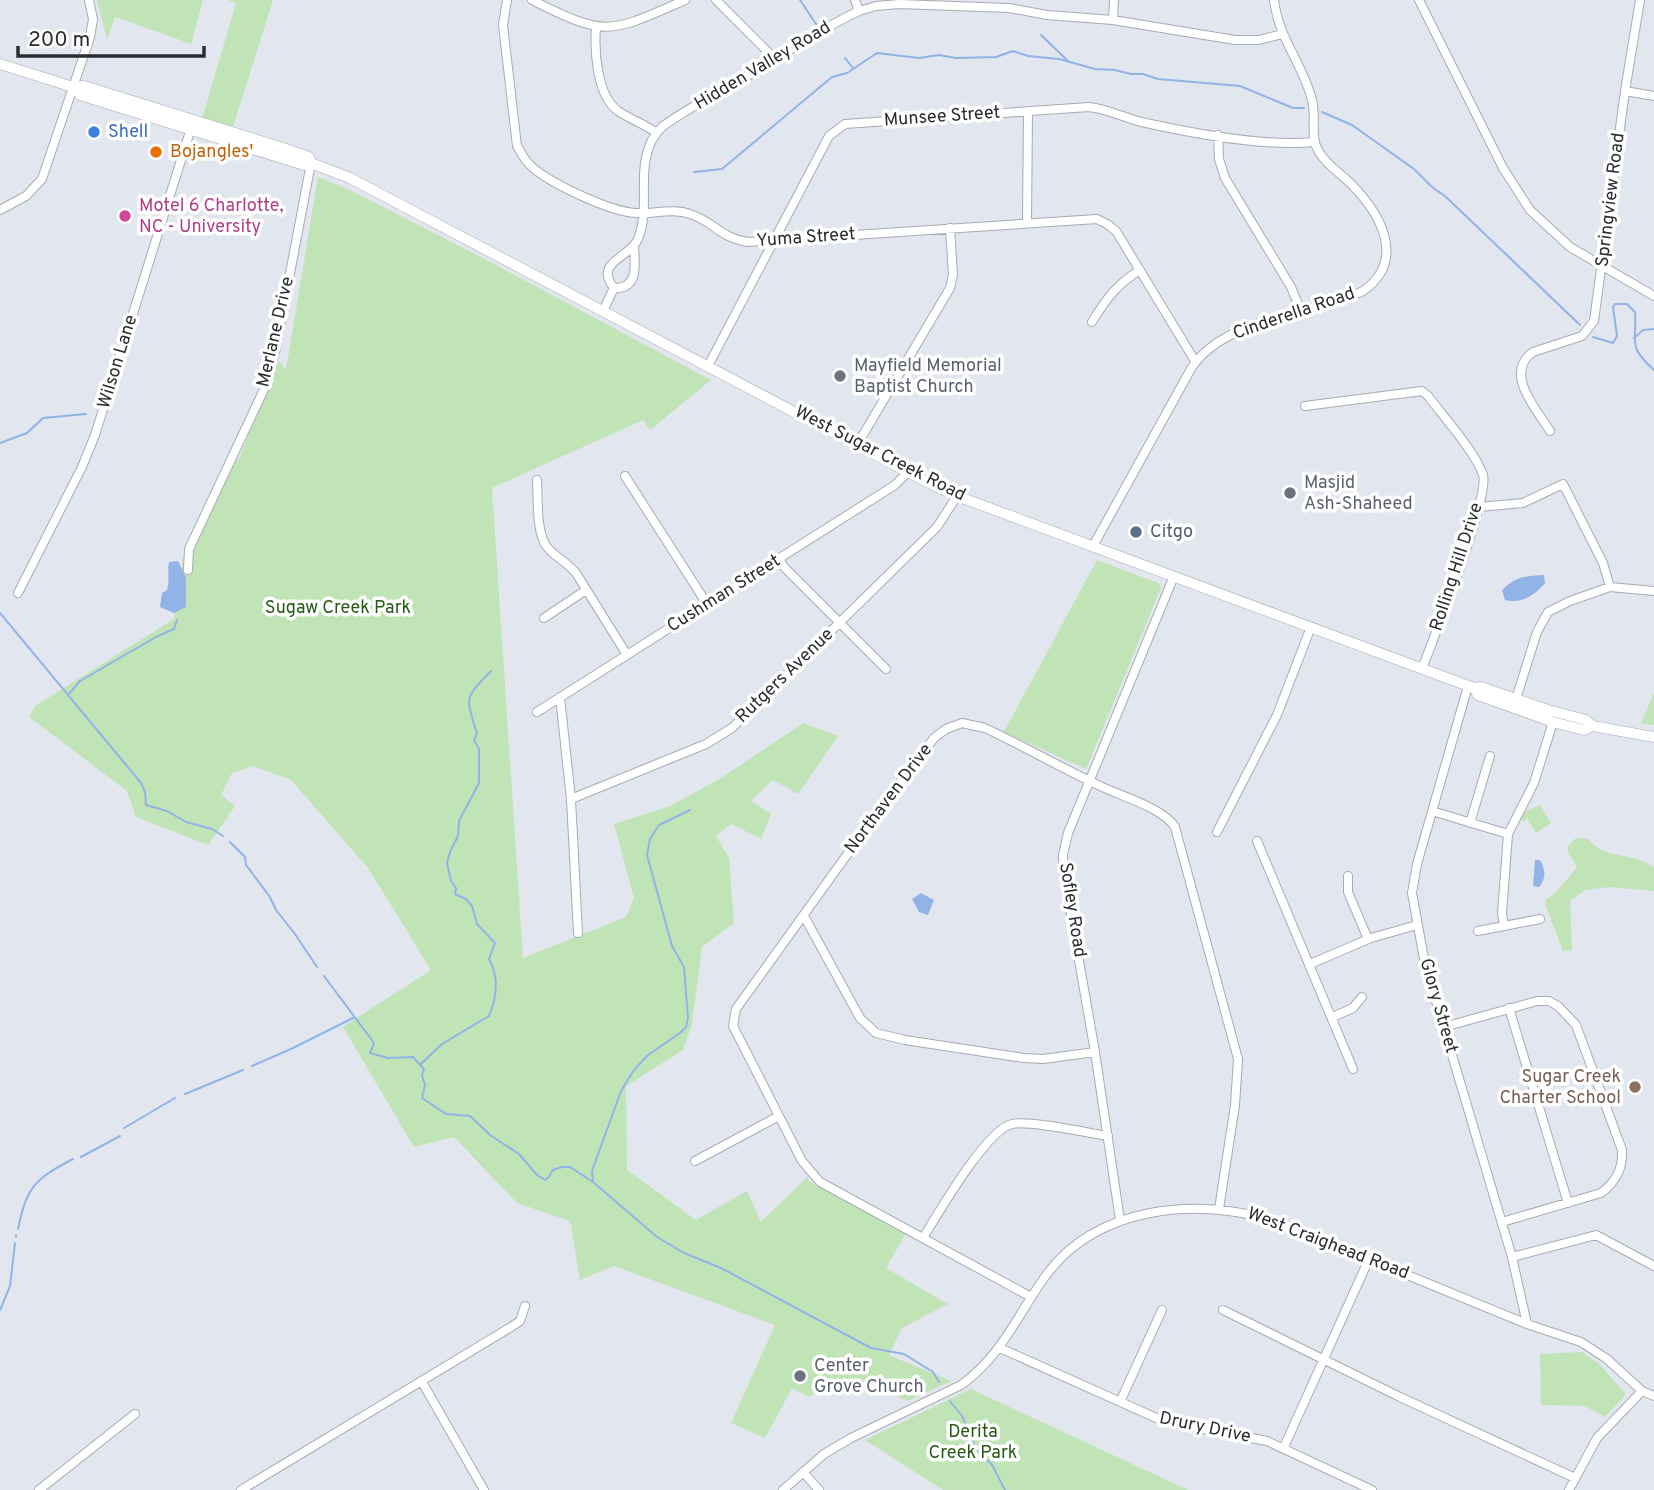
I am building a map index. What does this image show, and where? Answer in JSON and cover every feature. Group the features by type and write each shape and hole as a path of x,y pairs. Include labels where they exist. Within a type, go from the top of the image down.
{"main road":[{"name":"West Sugar Creek Road","path":"0,64 72,87 80,95 192,125 355,180 957,496 1471,687 1481,687 1586,720 1592,726 1654,737"},
{"name":"West Sugar Creek Road","path":"1471,687 1478,695 1553,722 1584,730 1592,726"}],"street":[{"path":"0,210 26,196 42,179 93,25 89,0"},
{"name":"Yuma Street","path":"507,0 503,25 516,138 521,154 537,171 593,200 622,211 689,213 733,239 748,242 1088,218 1101,221 1116,231 1195,361"},
{"path":"532,0 573,20 596,27 629,25 685,0"},
{"path":"716,0 775,59"},
{"path":"855,0 859,11"},
{"path":"1113,20 1114,0"},
{"path":"1275,0 1282,34 1312,99 1314,142"},
{"path":"1419,0 1519,195 1552,233 1570,247 1654,296"},
{"name":"Springview Road","path":"1550,431 1522,386 1521,368 1533,352 1573,340 1587,332 1596,314 1637,1"},
{"name":"Hidden Valley Road","path":"657,133 664,126 859,11 883,5 945,3 1009,8 1047,15 1113,20 1235,40 1259,40 1282,34"},
{"path":"596,27 600,84 605,96 616,110 657,133 644,162 643,213 634,246 635,276 626,286 614,288"},
{"path":"1625,90 1654,96"},
{"name":"Munsee Street","path":"708,366 829,136 838,127 853,123 1099,108 1145,123 1272,144 1314,142"},
{"path":"1027,223 1028,111"},
{"name":"Wilson Lane","path":"18,593 82,467 95,435 192,125"},
{"path":"1218,135 1219,159 1225,178 1291,287 1301,311"},
{"name":"Cinderella Road","path":"1093,546 1195,361 1214,344 1234,334 1358,293 1371,285 1383,268 1387,252 1383,231 1371,208 1354,186 1323,159 1314,142"},
{"name":"Merlane Drive","path":"188,570 189,550 247,429 269,374 311,163"},
{"path":"857,445 950,288 953,275 950,228"},
{"path":"614,288 609,282 611,264 634,246"},
{"path":"1092,322 1113,290 1140,270"},
{"path":"603,311 614,288"},
{"name":"Rolling Hill Drive","path":"1305,406 1422,391 1435,404 1483,474 1479,506 1458,573 1422,669"},
{"name":"Cushman Street","path":"537,712 895,485 908,472"},
{"path":"625,476 707,604"},
{"path":"537,481 542,539 551,551 569,565 627,655"},
{"path":"1479,506 1523,503 1563,484 1603,563 1610,587"},
{"name":"Rutgers Avenue","path":"571,799 723,735 937,527 957,496"},
{"path":"779,559 886,668"},
{"name":"Sofley Road","path":"1120,1220 1095,1052 1064,876 1063,855 1068,833 1174,576"},
{"path":"1516,699 1537,632 1546,615 1570,601 1610,587 1654,591"},
{"path":"544,618 586,590"},
{"path":"1217,832 1282,706 1311,627"},
{"name":"Glory Street","path":"1471,687 1413,881 1417,925 1444,1027 1512,1257 1527,1324"},
{"path":"560,697 571,799 579,933"},
{"path":"1504,926 1502,913 1508,834 1534,783 1553,722"},
{"name":"Northaven Drive","path":"1031,1297 820,1182 805,1166 737,1035 733,1020 736,1009 884,803 934,738 946,729 962,723 978,725 1167,817 1177,833 1238,1059 1236,1095 1219,1209"},
{"path":"1470,822 1490,756"},
{"path":"1432,811 1508,834"},
{"path":"1257,841 1353,1069"},
{"path":"1348,876 1348,892 1368,939"},
{"path":"804,916 860,1018 876,1033 1024,1058 1043,1059 1095,1052"},
{"path":"1478,931 1540,919"},
{"path":"1310,964 1368,939 1417,925"},
{"path":"1333,1017 1353,1008 1362,998"},
{"path":"1444,1027 1537,1000 1549,1001 1567,1013 1576,1025 1622,1150 1623,1162 1611,1185 1601,1193 1502,1222"},
{"path":"1508,1008 1568,1203"},
{"path":"695,1161 779,1116"},
{"path":"923,1238 964,1174 992,1140 1009,1125 1108,1136"},
{"name":"West Craighead Road","path":"783,1490 824,1454 851,1438 961,1385 983,1368 1000,1348 1054,1264 1070,1247 1092,1232 1120,1220 1168,1212 1219,1209 1238,1211 1278,1222 1527,1324 1593,1348 1642,1391 1654,1395"},
{"path":"1512,1257 1596,1235 1654,1266"},
{"path":"1284,1447 1369,1259"},
{"path":"241,1490 520,1321 525,1306"},
{"path":"1120,1402 1162,1310"},
{"path":"1223,1310 1575,1478"},
{"name":"Drury Drive","path":"1000,1348 1172,1424 1267,1441 1372,1490"},
{"path":"422,1382 484,1490"},
{"path":"1569,1490 1597,1438 1642,1391"},
{"path":"39,1490 135,1414"},
{"path":"803,1472 819,1490"}],"green space":[{"path":"97,0 203,0 191,44 115,17 107,40"},
{"path":"228,0 273,0 233,127 202,119 236,3"},
{"name":"Sugaw Creek Park","path":"318,177 350,190 477,255 711,380 650,430 643,420 492,488 523,958 626,917 634,898 614,824 670,806 723,777 803,723 838,736 798,794 773,780 751,801 771,814 761,839 731,824 716,836 729,858 734,923 702,947 692,1024 683,1050 626,1086 627,1170 696,1220 747,1191 761,1222 807,1177 809,1181 906,1233 886,1268 948,1304 902,1328 889,1355 951,1381 908,1401 857,1379 842,1389 831,1384 809,1397 792,1388 765,1438 731,1423 775,1325 614,1266 580,1280 570,1221 517,1203 454,1137 414,1147 343,1027 431,970 368,868 291,780 253,766 232,773 221,795 235,806 208,845 136,817 127,791 29,717 35,706 174,619 183,559 229,458 238,461 279,361 286,370"},
{"path":"1097,560 1158,583 1161,588 1086,769 1004,732"},
{"path":"1653,695 1654,725 1641,723"},
{"path":"1540,805 1551,823 1536,833 1527,818 1523,822 1521,820 1526,811"},
{"path":"1576,838 1588,839 1603,851 1636,859 1654,867 1654,891 1609,887 1585,890 1570,901 1572,950 1563,951 1545,904 1577,867 1568,852 1568,846"},
{"path":"1582,1352 1599,1364 1625,1393 1605,1417 1585,1406 1541,1405 1540,1354"},
{"name":"Derita Creek Park","path":"971,1389 1188,1490 943,1490 865,1440"}],"water":[{"path":"178,561 186,578 186,607 174,613 160,607 162,593 168,586 169,562"},
{"path":"1544,575 1545,583 1532,595 1522,600 1505,600 1502,590 1512,582 1526,576"},
{"path":"1535,860 1540,860 1544,870 1539,887 1533,886"},
{"path":"921,893 934,900 928,915 919,912 912,899"}],"waterway":[{"path":"800,0 816,24"},
{"path":"1041,35 1069,62"},
{"path":"694,172 722,169 832,77 847,73 877,53 919,58 939,55 956,58 996,57 1013,51 1095,69 1143,74 1158,79 1240,86 1293,108 1304,108"},
{"path":"845,58 853,68"},
{"path":"1322,112 1352,125 1414,169 1580,325"},
{"path":"1593,337 1613,343 1617,336 1613,307 1615,304 1627,304 1635,312 1637,349 1654,370"},
{"path":"1634,338 1643,330 1654,329"},
{"path":"0,443 27,433 43,418 86,414"},
{"path":"0,613 141,783 146,805 167,811 186,822 212,829 223,836"},
{"path":"69,694 80,681 174,629 177,620"},
{"path":"421,1064 442,1044 489,1016 494,1002 496,980 489,959 495,943 477,924 472,906 466,899 455,894 456,888 451,881 447,863 458,836 459,821 479,783 479,749 474,740 477,734 469,699 491,671"},
{"path":"593,1181 592,1171 621,1091 634,1070 648,1055 686,1027 688,1018 684,967 672,946 647,855 650,839 659,825 690,810"},
{"path":"230,842 245,857 246,865 317,967"},
{"path":"324,976 374,1043 370,1053 388,1058 413,1057 424,1069 422,1098 446,1114 470,1116 490,1135 519,1154 537,1175 545,1180 553,1170 570,1167 593,1182 657,1237 684,1253 721,1268 871,1348 904,1354 933,1372 939,1382"},
{"path":"252,1066 353,1018"},
{"path":"185,1094 243,1070"},
{"path":"124,1128 175,1098"},
{"path":"81,1157 120,1136"},
{"path":"18,1229 25,1203 35,1185 50,1172 73,1159"},
{"path":"0,1310 10,1286 15,1243"},
{"path":"950,1401 962,1416 976,1449 992,1465 1005,1490"}],"place":[{"name":"Shell","path":"94,132"},
{"name":"Bojangles'","path":"156,152"},
{"name":"Motel 6 Charlotte, NC - University","path":"125,216"},
{"name":"Mayfield Memorial Baptist Church","path":"840,376"},
{"name":"Masjid Ash-Shaheed","path":"1290,493"},
{"name":"Citgo","path":"1136,532"},
{"name":"Sugar Creek Charter School","path":"1635,1087"},
{"name":"Center Grove Church","path":"800,1376"}]}
